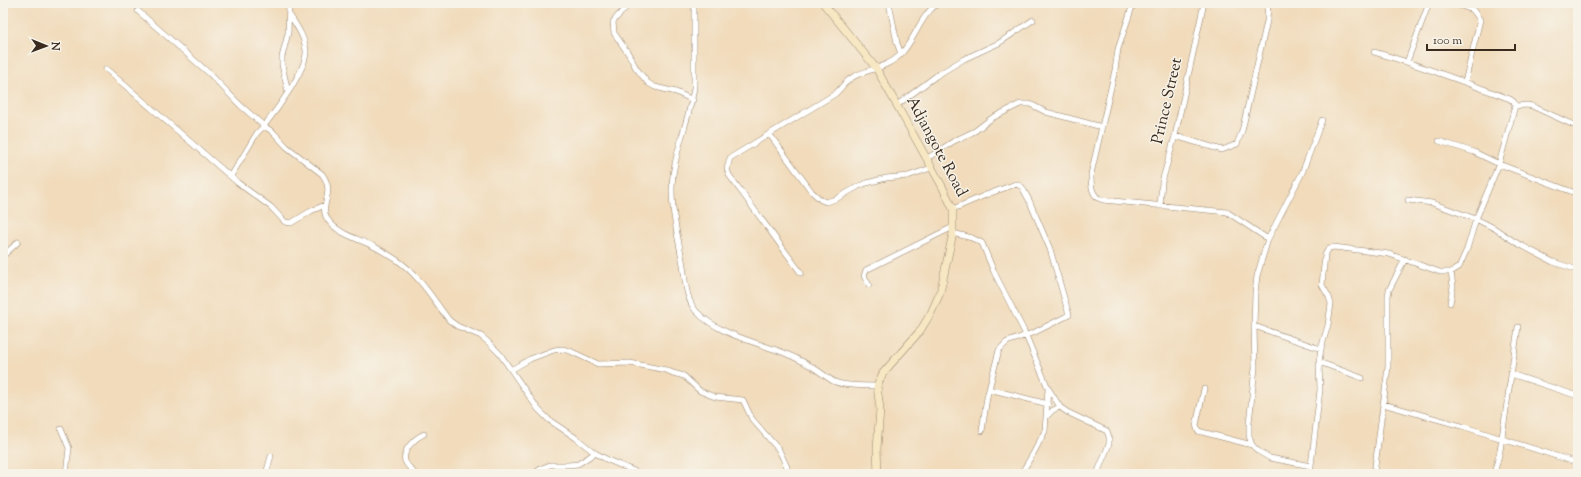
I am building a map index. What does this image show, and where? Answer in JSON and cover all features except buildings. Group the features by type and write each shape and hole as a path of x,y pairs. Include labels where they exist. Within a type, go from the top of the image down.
{"street":[{"path":"288,92 282,65 282,57 288,33 289,3"},
{"path":"630,3 616,16 613,22 614,33 628,53 636,68 648,83 655,87 676,92 692,100"},
{"path":"694,3 695,67 692,100 678,151 673,176 672,196 685,278 689,297 694,310 707,321 725,331 788,354 816,369 834,382 847,385 877,386 880,409 877,448 878,474"},
{"name":"Adjangote Road","path":"823,3 876,68 942,186 953,209 953,230 940,293 931,313 920,331 883,372 877,386"},
{"path":"889,3 897,43 901,54"},
{"path":"801,273 730,175 727,169 730,158 835,94 852,77 886,65 901,54 926,15 938,3"},
{"name":"Prince Street","path":"1160,206 1162,182 1175,136 1204,3"},
{"path":"1175,136 1222,150 1237,144 1242,131 1267,21 1268,3"},
{"path":"1408,62 1429,3"},
{"path":"1452,3 1473,10 1480,20 1465,82"},
{"path":"1133,4 1118,49 1116,64 1091,174 1091,186 1094,194 1098,199 1103,200 1227,212 1268,239"},
{"path":"138,11 210,74 240,105 286,147 322,174 329,190 325,205 325,214 334,226 375,247 415,275 449,320 457,326 481,336 500,354 538,409 549,420 595,453 641,474"},
{"path":"231,176 254,137 264,126 288,92 303,65 306,50 300,32 289,14"},
{"path":"897,105 936,76 964,59 999,44 1033,20"},
{"path":"1310,474 1319,397 1319,362 1328,325 1331,304 1322,285 1325,255 1330,248 1389,254 1440,272 1451,272 1459,267 1467,249 1476,219 1499,164 1515,106 1514,102 1510,99 1408,62 1374,52"},
{"path":"106,69 238,183 271,207 288,223 295,221 325,205"},
{"path":"926,159 954,141 975,131 992,118 1020,104 1030,104 1046,112 1102,127"},
{"path":"1515,106 1532,106 1578,127"},
{"path":"1252,446 1249,436 1248,423 1255,368 1254,326 1257,276 1268,239 1302,173 1322,120"},
{"path":"770,135 812,192 821,200 826,202 836,199 867,183 886,178 908,176 931,168"},
{"path":"1439,141 1474,152 1499,164 1578,194"},
{"path":"953,209 1013,185 1017,184 1022,187 1050,249 1069,316 1035,332 1007,342 999,350 984,410 982,431"},
{"path":"1408,200 1432,203 1476,219 1553,262 1578,270"},
{"path":"869,285 864,276 866,270 953,230 982,243 994,272 1023,327 1048,388 1060,407 1075,417 1100,427 1106,431 1109,437 1109,444 1097,474"},
{"path":"3,256 18,242"},
{"path":"1374,474 1388,367 1388,296 1389,290 1405,259"},
{"path":"1450,303 1452,286 1451,272"},
{"path":"1254,326 1321,349"},
{"path":"1023,327 1035,332"},
{"path":"1494,474 1502,439 1518,327"},
{"path":"511,370 530,359 554,350 562,349 570,351 598,364 630,363 666,370 684,376 700,391 715,397 743,400 752,418 779,450 787,467"},
{"path":"1319,362 1362,378"},
{"path":"1511,374 1578,396"},
{"path":"1021,474 1045,431 1048,388"},
{"path":"989,389 1048,404"},
{"path":"1204,389 1196,425 1198,431 1252,446 1270,458 1311,466"},
{"path":"1384,404 1578,463"},
{"path":"1047,416 1053,410 1060,407"},
{"path":"61,429 69,448 66,474"},
{"path":"415,474 406,463 405,458 410,443 424,434"},
{"path":"533,474 550,465 568,466 578,464 595,453"},
{"path":"266,474 271,456"}]}
